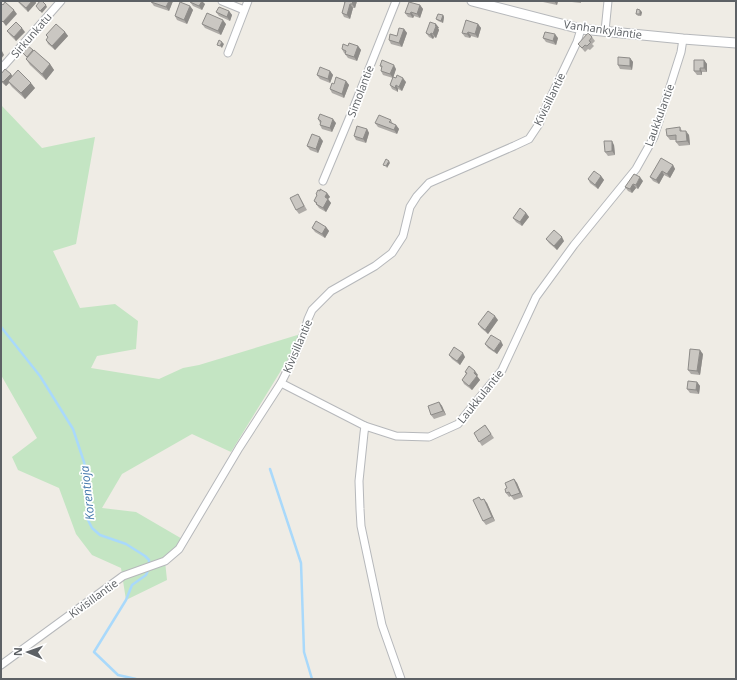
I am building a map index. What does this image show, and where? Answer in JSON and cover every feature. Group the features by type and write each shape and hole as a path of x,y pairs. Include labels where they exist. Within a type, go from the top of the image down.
{"street":[{"name":"Sirkunkatu","path":"1,69 61,1"},
{"path":"222,1 244,10"},
{"path":"228,53 248,1"},
{"name":"Simolantie","path":"323,181 396,1"},
{"name":"Vanhankyläntie","path":"474,1 581,29 736,43"},
{"path":"605,31 608,1"},
{"name":"Kivisillantie","path":"1,666 123,576 165,561 179,549 239,448 281,383 293,359 312,310 331,291 375,266 392,253 403,236 410,208 417,196 430,183 528,139 539,124 546,105 577,42 581,29"},
{"name":"Laukkulantie","path":"281,383 365,426 396,436 429,437 458,424 502,370 536,297 574,245 636,169 654,137 681,52 683,39"},
{"path":"365,426 359,481 361,526 382,624 401,679"}],"green space":[{"path":"2,106 42,148 95,137 76,244 53,251 80,308 115,304 138,321 136,349 97,356 91,368 159,379 183,368 199,365 304,333 231,452 192,434 122,474 102,508 136,512 184,540 165,561 167,580 126,600 121,568 92,555 76,534 59,488 18,470 12,457 37,438 1,375"}],"building":[{"path":"18,1 32,1 26,8"},
{"path":"40,1 46,5 40,11 36,6"},
{"path":"151,1 169,1 166,7"},
{"path":"190,1 202,1 199,6"},
{"path":"344,1 353,1 352,4 350,4 347,15 342,13"},
{"path":"5,2 14,10 3,22 1,20 1,3 3,5"},
{"path":"180,2 190,6 184,20 175,16"},
{"path":"409,2 420,5 417,14 411,12 410,14 405,13"},
{"path":"219,7 229,11 227,17 216,12"},
{"path":"637,9 640,10 640,14 636,14"},
{"path":"207,13 223,20 218,31 202,24"},
{"path":"438,14 443,15 441,21 436,19"},
{"path":"466,20 478,24 475,34 468,32 467,34 462,33"},
{"path":"16,22 22,28 14,37 7,31"},
{"path":"430,22 436,24 436,26 433,34 431,33 430,35 426,33"},
{"path":"56,24 65,32 52,46 46,40 48,37 46,35"},
{"path":"399,28 404,29 399,43 389,40 390,34 397,36"},
{"path":"545,32 555,34 553,41 543,38"},
{"path":"588,33 592,37 589,41 591,42 582,48 578,44"},
{"path":"219,40 222,42 220,46 217,45"},
{"path":"349,43 358,46 354,57 345,54 346,51 342,49 343,44 348,46"},
{"path":"27,45 33,50 27,57 21,51"},
{"path":"34,50 50,64 42,74 26,59"},
{"path":"618,57 630,58 630,66 618,65"},
{"path":"382,60 394,65 390,74 381,71 382,66 380,66"},
{"path":"694,60 704,60 704,68 700,68 700,71 694,71"},
{"path":"320,67 330,71 328,79 317,75"},
{"path":"5,69 11,74 3,82 1,80 1,74"},
{"path":"18,70 31,83 21,93 8,81"},
{"path":"397,75 403,78 399,87 396,85 395,88 390,85 393,77 396,78"},
{"path":"336,77 346,81 342,94 330,89 332,83 334,84"},
{"path":"320,114 333,119 330,128 320,125 321,121 318,119"},
{"path":"379,115 391,120 389,122 396,125 394,130 375,123"},
{"path":"357,126 367,129 363,139 354,136"},
{"path":"680,127 680,131 686,131 687,141 676,142 676,135 667,136 666,129"},
{"path":"312,134 320,137 316,149 307,146"},
{"path":"604,141 612,141 612,151 605,152"},
{"path":"661,158 673,165 667,174 662,171 656,180 650,177"},
{"path":"386,159 389,161 386,166 383,165"},
{"path":"594,171 601,176 595,185 588,179"},
{"path":"634,174 640,177 636,185 633,184 630,189 625,187"},
{"path":"320,189 327,193 325,197 328,199 323,208 314,201 318,190 320,191"},
{"path":"298,194 304,206 296,210 290,198"},
{"path":"520,208 526,213 520,222 513,218"},
{"path":"316,221 326,227 322,234 312,228"},
{"path":"554,230 562,237 554,246 546,239"},
{"path":"488,311 495,316 485,330 478,324"},
{"path":"491,335 501,341 494,351 485,344"},
{"path":"454,347 463,353 457,361 449,355"},
{"path":"690,349 700,350 697,371 688,370"},
{"path":"469,366 475,371 474,373 477,376 469,386 462,380 467,373 465,372"},
{"path":"688,381 697,382 696,390 687,389"},
{"path":"439,402 443,411 431,415 428,406"},
{"path":"485,425 491,434 479,442 474,433"},
{"path":"514,479 520,493 511,496 509,492 506,493 505,489 507,488 505,483"},
{"path":"479,497 481,500 484,499 492,517 483,521 473,500"}],"waterway":[{"name":"Korentioja","path":"1,327 40,376 73,429 84,462 89,487 88,520 92,528 100,535 126,544 149,560 149,568 146,575 132,585 126,600 94,652 118,675 136,679"},
{"path":"270,469 301,563 304,652 312,679"}]}
